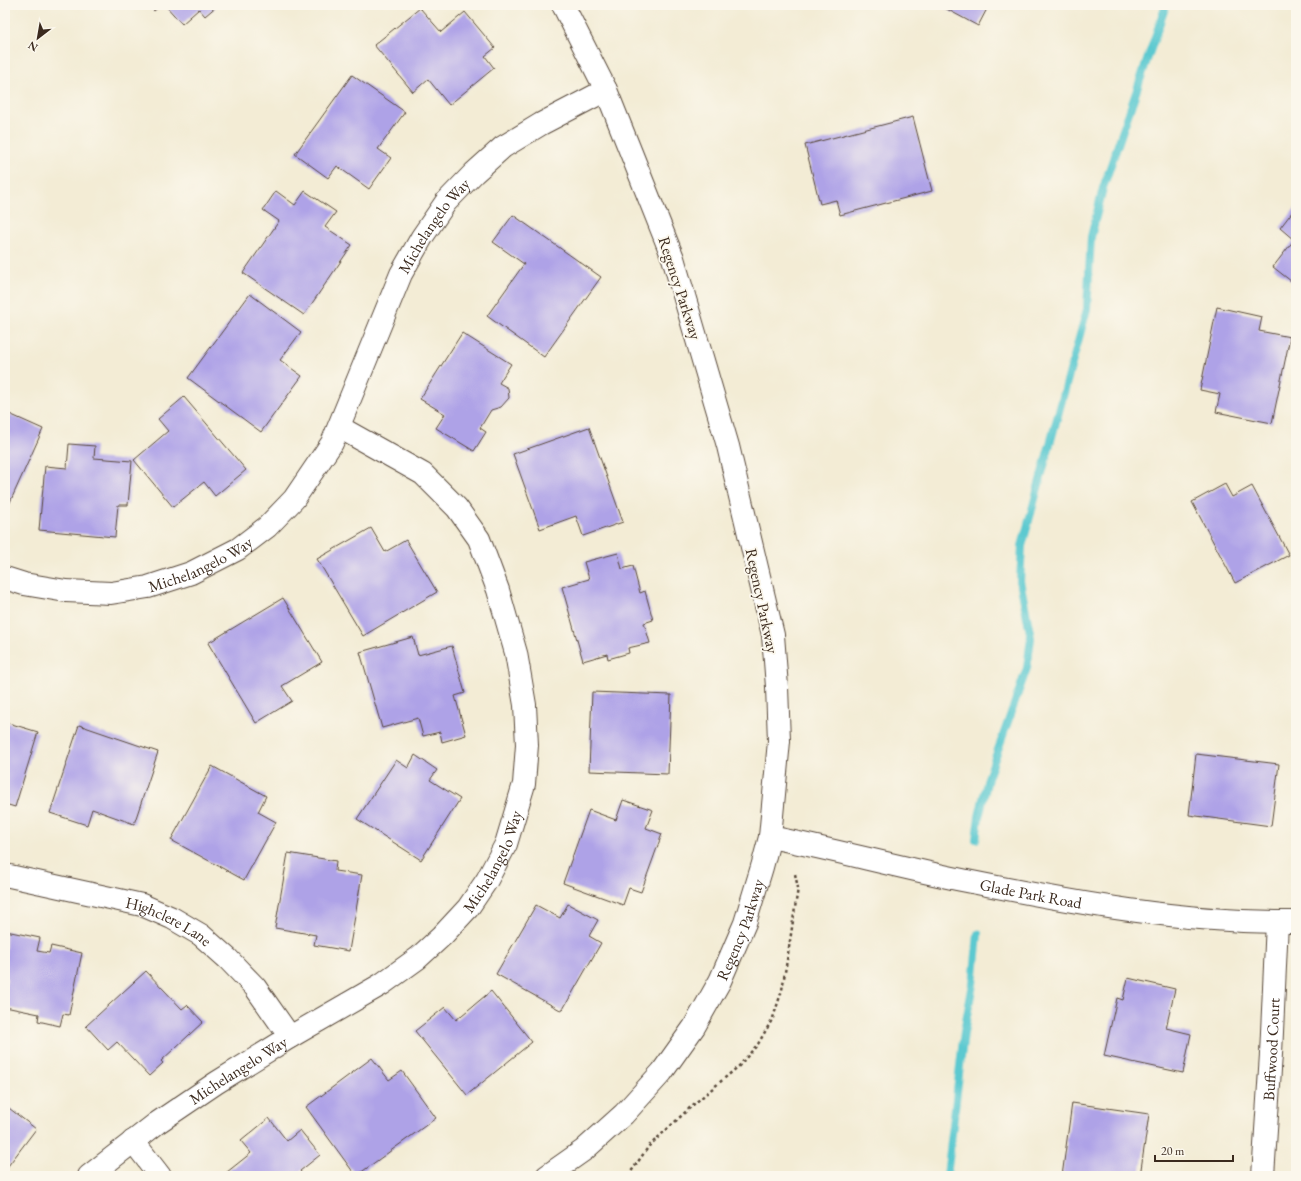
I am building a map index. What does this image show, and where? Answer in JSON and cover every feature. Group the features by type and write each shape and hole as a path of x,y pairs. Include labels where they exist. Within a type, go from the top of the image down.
{"street":[{"name":"Regency Parkway","path":"547,1176 584,1150 624,1114 662,1072 694,1027 720,981 745,923 770,837 779,741 777,687 772,635 728,446 673,258 606,90 563,5"},
{"name":"Michelangelo Way","path":"5,578 24,584 66,591 111,593 148,587 190,573 238,549 266,527 294,499 332,443 401,274 422,237 446,202 474,173 503,147 541,124 606,90"},
{"name":"Michelangelo Way","path":"89,1176 157,1123 216,1083 290,1037 382,984 418,958 442,936 468,908 487,880 506,844 524,784 527,745 525,705 516,653 498,590 479,539 457,508 423,474 339,426"},
{"name":"Glade Park Road","path":"770,837 966,881 1126,910 1187,918 1286,922"},
{"name":"Highclere Lane","path":"5,875 142,904 172,918 201,935 228,959 255,987 290,1037"},
{"name":"Buffwood Court","path":"1263,1176 1271,1054 1286,922"},
{"path":"133,1141 160,1176"}],"path":[{"path":"628,1176 649,1146 694,1104 739,1066 758,1044 773,1018 782,990 788,954 798,888 795,874"}],"building":[{"path":"148,5 161,5 154,11"},
{"path":"165,5 218,5 205,16 199,9 182,24"},
{"path":"989,5 978,26 941,6"},
{"path":"420,8 441,32 465,12 495,48 485,56 494,68 449,105 428,79 413,92 374,45"},
{"path":"352,75 405,112 378,149 391,158 369,189 337,166 328,178 295,154"},
{"path":"913,117 932,191 840,215 836,200 820,204 805,145"},
{"path":"276,191 295,205 305,191 336,212 325,227 352,245 304,315 243,273 279,221 263,210"},
{"path":"1296,207 1296,285 1273,267 1294,240 1280,228"},
{"path":"513,215 601,277 544,357 487,316 524,264 493,242"},
{"path":"250,294 301,332 280,360 302,376 261,432 188,378"},
{"path":"1217,307 1262,317 1259,331 1290,337 1272,423 1216,412 1220,394 1200,390"},
{"path":"462,333 511,364 499,383 508,388 509,398 501,407 491,410 480,428 486,432 474,451 436,428 445,414 420,399"},
{"path":"184,397 246,470 215,496 204,482 173,507 134,460 168,431 158,419"},
{"path":"5,412 43,429 6,511 5,511"},
{"path":"589,427 623,522 583,536 576,516 540,529 513,454"},
{"path":"69,444 95,446 94,458 132,461 128,505 118,505 115,537 39,530 45,466 67,468"},
{"path":"1225,484 1232,497 1252,486 1289,555 1235,583 1192,502"},
{"path":"371,528 385,552 406,540 437,592 363,636 317,559"},
{"path":"618,553 622,569 633,566 640,593 645,591 653,620 644,623 650,643 628,648 629,653 608,659 607,654 583,661 562,587 589,579 584,562"},
{"path":"283,598 322,662 282,686 292,701 256,723 208,643"},
{"path":"413,637 418,655 452,646 465,693 455,696 466,735 442,742 440,732 423,736 418,718 382,728 360,652"},
{"path":"592,692 671,695 668,774 589,771"},
{"path":"5,722 38,732 15,807 5,804"},
{"path":"79,725 158,752 134,824 92,809 87,825 50,813"},
{"path":"1196,754 1279,764 1271,826 1189,815"},
{"path":"415,755 437,770 430,780 460,799 421,860 357,819 396,760 408,768"},
{"path":"212,766 266,796 258,812 276,822 244,880 171,840"},
{"path":"623,800 653,810 646,828 662,834 641,892 629,888 623,905 563,883 589,810 616,820"},
{"path":"288,853 336,861 335,871 362,875 349,951 314,945 316,935 275,928"},
{"path":"568,904 598,920 589,936 601,943 562,1011 496,974 536,905 560,918"},
{"path":"6,931 40,938 37,951 49,953 51,946 82,953 69,1015 63,1014 60,1026 38,1021 39,1014 5,1007 5,989 7,978 5,978"},
{"path":"146,971 182,1009 187,1005 203,1022 161,1061 163,1063 149,1076 117,1042 108,1050 86,1026"},
{"path":"1128,978 1175,989 1166,1028 1191,1034 1183,1073 1104,1056 1117,998 1123,1000"},
{"path":"491,991 532,1042 467,1095 415,1031 445,1007 456,1020"},
{"path":"372,1058 389,1080 402,1071 436,1118 356,1176 306,1107"},
{"path":"1072,1103 1149,1114 1140,1176 1062,1176"},
{"path":"5,1105 36,1129 5,1170"},
{"path":"269,1118 287,1141 300,1130 320,1155 300,1171 304,1176 222,1176 251,1153 241,1141"}],"waterway":[{"path":"976,839 979,817 988,778 1027,668 1031,638 1020,581 1022,546 1087,309 1091,237 1103,188 1166,5"},
{"path":"947,1176 964,1032 973,984 978,934"}]}
